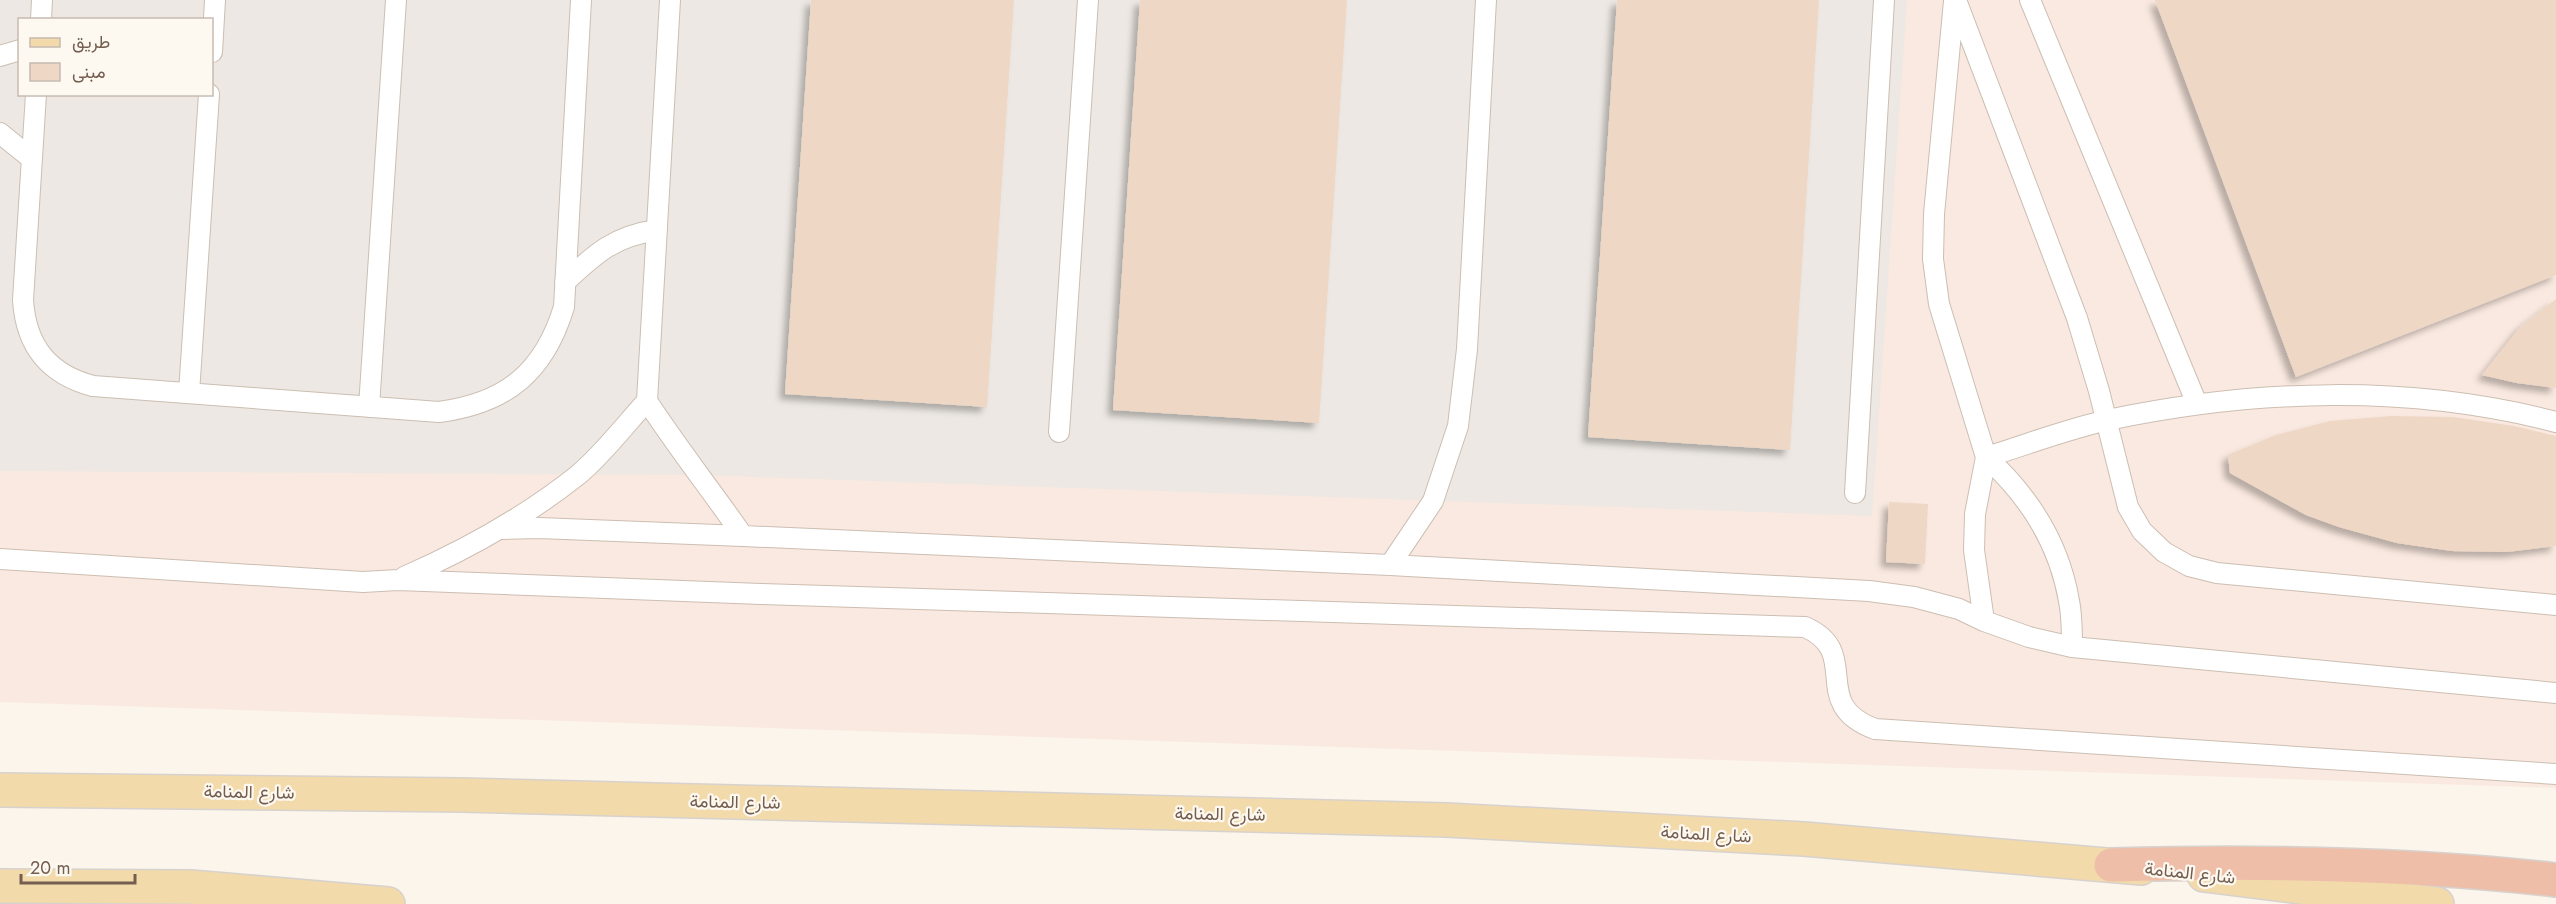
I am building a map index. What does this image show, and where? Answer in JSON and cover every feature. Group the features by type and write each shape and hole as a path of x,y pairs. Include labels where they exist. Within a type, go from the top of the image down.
{"highway":[{"path":"2111,865 2238,862 2364,864 2556,880"}],"main road":[{"name":"شارع المنامة","path":"0,790 462,795 1446,820 1804,839 2111,865 2301,885 2437,904"},
{"path":"0,886 191,887 388,904"}],"lane":[{"path":"40,18 42,0"},
{"path":"213,34 215,0"},
{"path":"369,407 396,0"},
{"path":"36,96 23,300 27,325 37,349 48,363 76,382 93,386 440,412 464,409 488,401 510,389 529,373 545,353 553,338 564,307 581,0"},
{"path":"670,0 647,401 743,536"},
{"path":"1059,432 1088,0"},
{"path":"1390,565 1433,501 1458,426 1467,349 1486,0"},
{"path":"1855,493 1884,0"},
{"path":"1955,0 2077,318 2128,507 2142,531 2164,552 2188,566 2217,573 2556,605"},
{"path":"1955,0 1934,214 1933,259 1939,304 1986,457 1976,514 1974,550 1984,621"},
{"path":"2030,0 2197,404"},
{"path":"0,56 18,51"},
{"path":"189,393 209,96"},
{"path":"0,133 32,159"},
{"path":"565,282 600,250 636,233 657,230"},
{"path":"1986,457 2105,421 2197,404 2277,397 2335,395 2404,398 2473,406 2556,422"},
{"path":"398,580 450,557 501,529 579,474 647,401"},
{"path":"1986,457 2012,481 2039,517 2058,558 2070,602 2072,647"},
{"path":"501,529 539,528 743,536 1390,565 1869,591 1914,597 1959,609 1984,621 2029,637 2072,647 2556,693"},
{"path":"0,559 363,582 398,580 761,594 1804,627 1820,634 1831,648 1836,664 1838,696 1846,712 1859,723 1875,729 2556,774"}],"shaded area":[{"path":"0,0 2556,0 2556,788 0,702"},
{"path":"0,0 1907,0 1872,516 701,475 0,471"}],"building":[{"path":"811,0 1014,0 987,407 785,394"},
{"path":"1140,0 1347,0 1319,423 1113,410"},
{"path":"1617,0 1819,0 1790,450 1588,437"},
{"path":"2155,0 2556,0 2556,275 2296,377"},
{"path":"2556,299 2556,388 2517,383 2482,375 2520,327"},
{"path":"2391,416 2453,417 2514,426 2556,436 2556,546 2507,552 2452,551 2397,543 2306,515 2230,473 2228,455 2276,435 2330,421"},
{"path":"1889,502 1928,504 1925,564 1886,562"}]}
